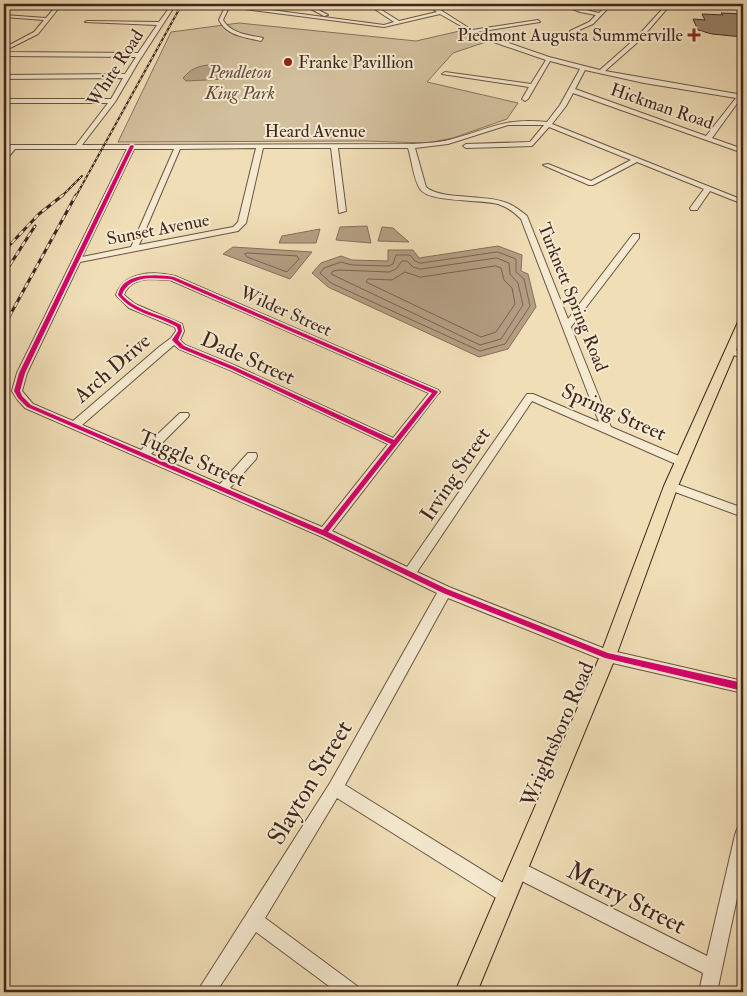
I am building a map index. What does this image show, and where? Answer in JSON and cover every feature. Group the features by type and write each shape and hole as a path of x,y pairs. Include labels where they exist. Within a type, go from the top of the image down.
{"main road":[{"name":"Wrightsboro Road","path":"466,992 608,656 671,486 737,353 743,322"}],"street":[{"path":"4,50 36,33 60,4"},
{"name":"White Road","path":"78,146 112,101 174,4"},
{"path":"208,7 235,4"},
{"path":"304,4 334,20"},
{"path":"369,4 399,23"},
{"path":"428,4 482,36 550,59 601,72 741,97 708,138"},
{"path":"562,4 573,9 599,14"},
{"path":"572,32 591,23 610,4"},
{"path":"601,72 638,39 670,4"},
{"path":"228,5 384,26 442,12"},
{"path":"228,5 221,20 224,26 237,33 261,39"},
{"path":"4,16 47,19"},
{"path":"473,31 538,21"},
{"path":"87,22 162,24"},
{"path":"12,39 20,40"},
{"path":"4,54 141,55"},
{"path":"526,99 550,59"},
{"path":"466,146 532,144 563,106 583,68"},
{"path":"445,74 533,86"},
{"path":"4,77 127,76"},
{"name":"Hickman Road","path":"571,90 743,151"},
{"path":"4,101 112,101"},
{"name":"Heard Avenue","path":"4,147 411,146 441,144 503,122 522,120 547,124 743,202"},
{"name":"Tuggle Street","path":"132,146 22,373 17,391 29,406 324,533 445,591 608,656 743,686"},
{"path":"134,249 178,146"},
{"name":"Sunset Avenue","path":"77,260 234,229 242,223 260,146"},
{"path":"334,146 342,212"},
{"name":"Turknett Spring Road","path":"411,146 423,188 427,192 490,200 507,205 518,211 524,218 607,429"},
{"path":"4,159 13,147"},
{"path":"546,165 591,184 638,160"},
{"path":"694,208 708,189"},
{"path":"567,327 636,236"},
{"name":"Wilder Street","path":"123,286 138,278 160,276 172,278 435,392 395,444"},
{"name":"Dade Street","path":"123,286 120,295 124,301 179,326 180,331 175,340 182,347 233,368 395,444"},
{"name":"Arch Drive","path":"75,425 162,349 175,340"},
{"name":"Spring Street","path":"530,396 682,462"},
{"name":"Irving Street","path":"410,573 530,396"},
{"path":"143,454 184,415"},
{"path":"324,533 395,444"},
{"path":"222,489 252,456"},
{"path":"671,486 743,512"},
{"name":"Slayton Street","path":"206,992 254,920 335,788 445,591"},
{"path":"335,788 507,895"},
{"path":"708,992 743,840"},
{"name":"Merry Street","path":"518,870 714,969"},
{"path":"254,920 350,992"}],"green space":[{"name":"Pendleton King Park","path":"239,23 416,41 464,30 489,41 453,53 427,82 518,103 507,119 453,138 427,143 364,141 118,142 171,32"}],"water":[{"path":"209,65 222,70 221,78 226,79 186,81 183,78 194,68"},
{"path":"367,226 371,243 336,240 340,227"},
{"path":"382,227 393,228 409,242 378,241"},
{"path":"320,229 316,243 279,243 282,236"},
{"path":"498,246 522,255 521,271 528,274 536,307 508,349 479,357 328,287 312,273 321,263 341,256 352,260 388,261 388,250 413,250 419,258"},
{"path":"233,247 312,252 290,279 223,254"}],"building":[{"path":"721,13 743,14 743,37 712,34 698,30 693,19 705,20 702,14 723,15"}],"railway":[{"path":"76,196 182,4"},
{"path":"63,195 82,176"},
{"path":"4,251 39,214 63,195"},
{"path":"4,326 76,195"},
{"path":"4,274 35,226"}],"cycle path":[{"path":"132,146 22,373 17,391 29,406 324,533 445,591 608,656 743,687"},
{"path":"324,533 435,392 172,278 150,276 134,280 122,288 120,295 132,306 179,326 180,331 175,340 182,347 233,368 395,443"}],"place":[{"name":"Piedmont Augusta Summerville","path":"694,35"},
{"name":"Franke Pavillion","path":"288,62"}]}
